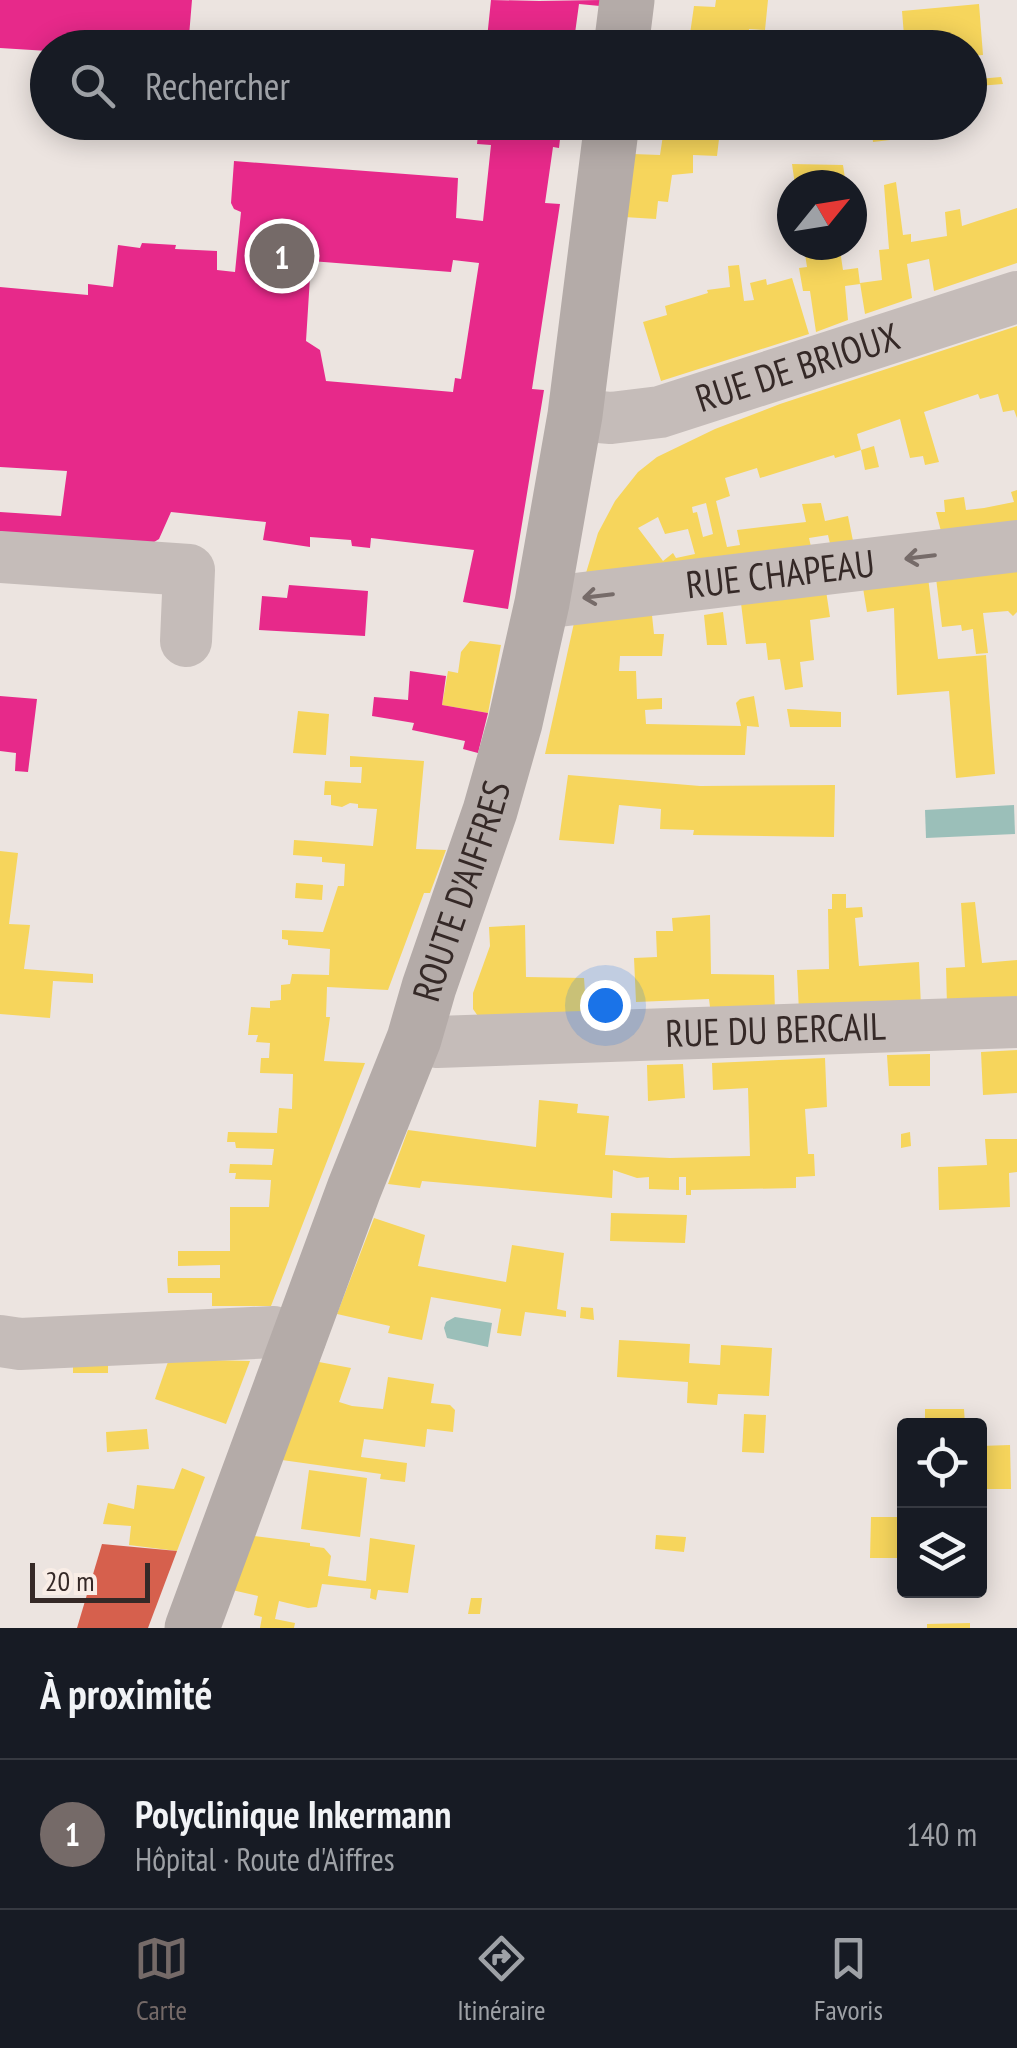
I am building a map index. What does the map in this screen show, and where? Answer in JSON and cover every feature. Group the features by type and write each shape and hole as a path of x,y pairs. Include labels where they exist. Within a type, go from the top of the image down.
{"main road":[{"path":"624,30 628,0"},
{"name":"ROUTE D'AIFFRES","path":"192,1628 414,1040 515,723 542,603 574,414 610,140"}],"street":[{"name":"RUE DE BRIOUX","path":"574,414 611,418 660,412 1017,296"},
{"name":"RUE CHAPEAU","path":"542,603 1017,546"},
{"path":"0,557 189,570 186,641"},
{"name":"RUE DU BERCAIL","path":"414,1040 456,1042 1017,1022"},
{"path":"0,1341 20,1344 274,1332 300,1339"}],"water":[{"path":"1014,805 1015,834 926,838 925,810"},
{"path":"455,1317 492,1323 488,1347 447,1338 446,1322"}],"building: Logements":[{"path":"716,0 768,0 765,30 691,30 694,6 715,7"},
{"path":"979,4 981,30 904,30 902,11"},
{"path":"1001,77 1003,84 987,85 987,78"},
{"path":"662,140 719,140 717,156 693,155 693,173 672,175 668,202 658,201 656,219 624,217 633,154 660,155"},
{"path":"792,164 843,165 844,170 793,170"},
{"path":"896,182 903,235 911,234 911,242 947,236 945,212 960,209 962,226 1017,208 1017,263 934,291 929,259 907,264 912,298 865,314 860,283 882,280 879,250 889,249 884,185"},
{"path":"806,260 842,260 843,270 858,268 860,284 845,286 848,320 816,332 810,291 803,291 799,268 807,267"},
{"path":"739,265 744,301 754,300 750,283 766,279 767,285 792,278 809,334 661,381 643,322 667,315 665,306 708,293 707,290 730,287 728,266"},
{"path":"1017,326 1017,418 1014,410 1003,412 998,394 980,399 978,394 924,412 939,462 925,465 923,456 910,458 900,419 857,434 861,450 760,478 757,468 725,478 730,496 716,501 727,547 740,545 737,530 806,522 802,504 821,503 825,521 848,516 854,546 831,548 828,535 809,538 812,551 583,583 598,533 615,501 638,472 657,457 715,429","holes":["706,503 713,534 703,537 692,507","658,517 665,534 688,529 695,554 676,558 673,553 663,561 638,528"]},
{"path":"874,446 879,467 865,470 861,450"},
{"path":"1017,490 1017,527 942,535 936,512 945,512 944,500 964,497 966,510 984,508 1014,502 1011,492"},
{"path":"1017,559 1017,612 1013,616 1008,611 983,613 988,653 976,654 973,629 962,631 961,625 942,627 935,570"},
{"path":"927,569 938,659 986,655 995,774 956,778 949,691 897,695 894,608 867,612 862,582"},
{"path":"825,584 830,617 810,620 814,660 800,662 803,687 785,690 780,659 768,660 766,643 746,644 740,595"},
{"path":"651,606 654,634 664,634 662,656 620,656 619,671 636,671 637,699 662,698 662,709 645,710 646,724 741,726 736,703 754,696 759,727 747,726 745,755 545,754 576,614"},
{"path":"723,612 727,645 707,645 704,615"},
{"path":"470,641 501,645 488,713 442,705 448,671 458,673 461,652"},
{"path":"787,709 841,712 841,727 790,727"},
{"path":"298,711 329,714 326,755 293,753"},
{"path":"350,756 424,761 416,849 446,850 430,893 424,893 388,990 327,987 326,1017 330,1017 324,1061 365,1063 271,1306 212,1306 212,1293 168,1293 167,1278 220,1278 220,1265 178,1266 178,1251 230,1251 230,1207 269,1207 271,1180 235,1179 236,1173 229,1173 230,1164 272,1165 274,1149 236,1148 235,1142 227,1142 228,1132 277,1133 279,1108 292,1109 293,1074 260,1073 261,1058 269,1058 270,1043 256,1042 258,1035 248,1035 251,1007 270,1008 270,1001 281,1000 281,985 290,984 292,974 329,975 330,949 288,945 288,940 282,939 282,930 323,932 338,886 344,886 345,864 293,855 294,840 373,846 377,809 358,808 358,804 350,803 342,807 331,805 331,795 324,795 325,781 361,783 362,767 350,767"},
{"path":"568,775 700,786 835,785 834,837 693,835 694,830 660,829 661,809 619,805 614,844 559,840"},
{"path":"0,851 18,853 9,924 30,925 24,969 93,974 93,983 53,981 50,1018 0,1014"},
{"path":"296,883 323,885 322,900 295,898"},
{"path":"832,894 846,894 846,908 862,907 863,917 855,918 859,966 919,962 921,1007 799,1012 797,970 829,969 828,909 832,909"},
{"path":"975,902 982,963 1017,960 1017,1003 947,1006 946,968 965,967 961,903"},
{"path":"710,915 711,974 774,975 775,1013 711,1015 709,999 636,1002 634,958 657,957 656,931 673,931 672,918"},
{"path":"525,925 526,977 584,978 587,1021 480,1019 473,1009 473,993 490,946 489,927"},
{"path":"1017,1050 1017,1093 983,1095 981,1052"},
{"path":"930,1054 930,1086 889,1086 887,1055"},
{"path":"825,1058 827,1107 805,1109 808,1154 814,1154 815,1176 796,1177 796,1188 691,1190 691,1195 686,1195 686,1177 679,1177 679,1190 649,1189 649,1177 637,1178 613,1170 612,1198 422,1181 420,1188 388,1184 408,1130 536,1147 539,1100 578,1104 577,1113 609,1116 605,1155 750,1156 748,1088 713,1090 712,1063"},
{"path":"683,1064 685,1098 648,1101 647,1065"},
{"path":"910,1132 911,1146 901,1148 901,1134"},
{"path":"985,1139 1017,1139 1017,1172 1009,1173 1010,1207 939,1210 938,1167 987,1165"},
{"path":"611,1213 687,1215 685,1243 610,1241"},
{"path":"374,1218 425,1235 418,1266 506,1282 512,1245 564,1253 557,1309 566,1311 566,1317 525,1312 521,1336 497,1333 501,1309 431,1297 422,1340 388,1333 390,1326 337,1314"},
{"path":"581,1307 593,1308 594,1320 580,1318"},
{"path":"619,1340 690,1344 689,1363 720,1365 721,1345 772,1348 769,1396 718,1394 717,1405 687,1403 688,1382 617,1377"},
{"path":"169,1359 250,1361 226,1424 155,1399"},
{"path":"73,1360 108,1360 108,1373 73,1373"},
{"path":"319,1362 351,1368 339,1402 352,1406 383,1409 388,1377 434,1384 431,1403 450,1405 455,1410 453,1432 427,1429 425,1447 364,1439 361,1457 407,1463 405,1482 380,1479 381,1474 282,1460"},
{"path":"925,1409 964,1409 965,1418 925,1418"},
{"path":"744,1414 766,1415 764,1453 742,1452"},
{"path":"147,1429 149,1449 107,1452 106,1432"},
{"path":"1010,1445 1011,1489 987,1489 987,1446"},
{"path":"182,1468 205,1477 177,1551 129,1545 131,1526 103,1524 108,1503 134,1509 137,1485 174,1489"},
{"path":"309,1470 367,1478 360,1537 301,1529"},
{"path":"871,1517 897,1517 897,1558 870,1558"},
{"path":"656,1535 686,1537 684,1552 655,1549"},
{"path":"253,1536 324,1548 331,1556 328,1576 366,1581 370,1538 415,1545 408,1593 378,1590 376,1600 370,1598 371,1589 322,1584 317,1607 279,1601 275,1619 295,1623 294,1628 260,1628 262,1617 254,1615 258,1596 232,1590"},
{"path":"471,1598 482,1598 480,1614 468,1614"},
{"path":"970,1623 970,1628 927,1628 927,1624"}],"building: Commerces":[{"path":"102,1544 177,1551 148,1628 77,1628"}],"building: Santé":[{"path":"0,0 192,0 190,30 30,30 30,50 0,48"},
{"path":"491,0 601,0 600,6 579,4 575,30 488,30"},
{"path":"477,140 560,140 559,148 553,147 545,203 560,204 532,389 544,390 508,609 463,602 474,550 371,538 370,548 352,546 351,540 310,537 310,547 263,540 266,522 171,512 159,539 146,547 0,547 0,512 61,516 67,471 0,467 0,287 88,295 88,284 113,287 118,245 140,248 142,243 217,251 217,270 235,272 241,212 231,203 234,161 458,178 456,218 483,221 491,145 477,144","holes":["453,260 479,263 461,379 455,378 453,392 326,381 320,350 306,341 311,261 451,272"]},
{"path":"289,585 368,591 365,636 259,630 262,596 287,598"},
{"path":"410,671 446,676 442,705 488,713 478,753 463,749 465,741 412,730 414,723 372,716 374,697 408,700"},
{"path":"0,696 37,699 28,772 15,771 16,753 0,751"}],"place":[{"name":"Polyclinique Inkermann","path":"282,256"}]}
